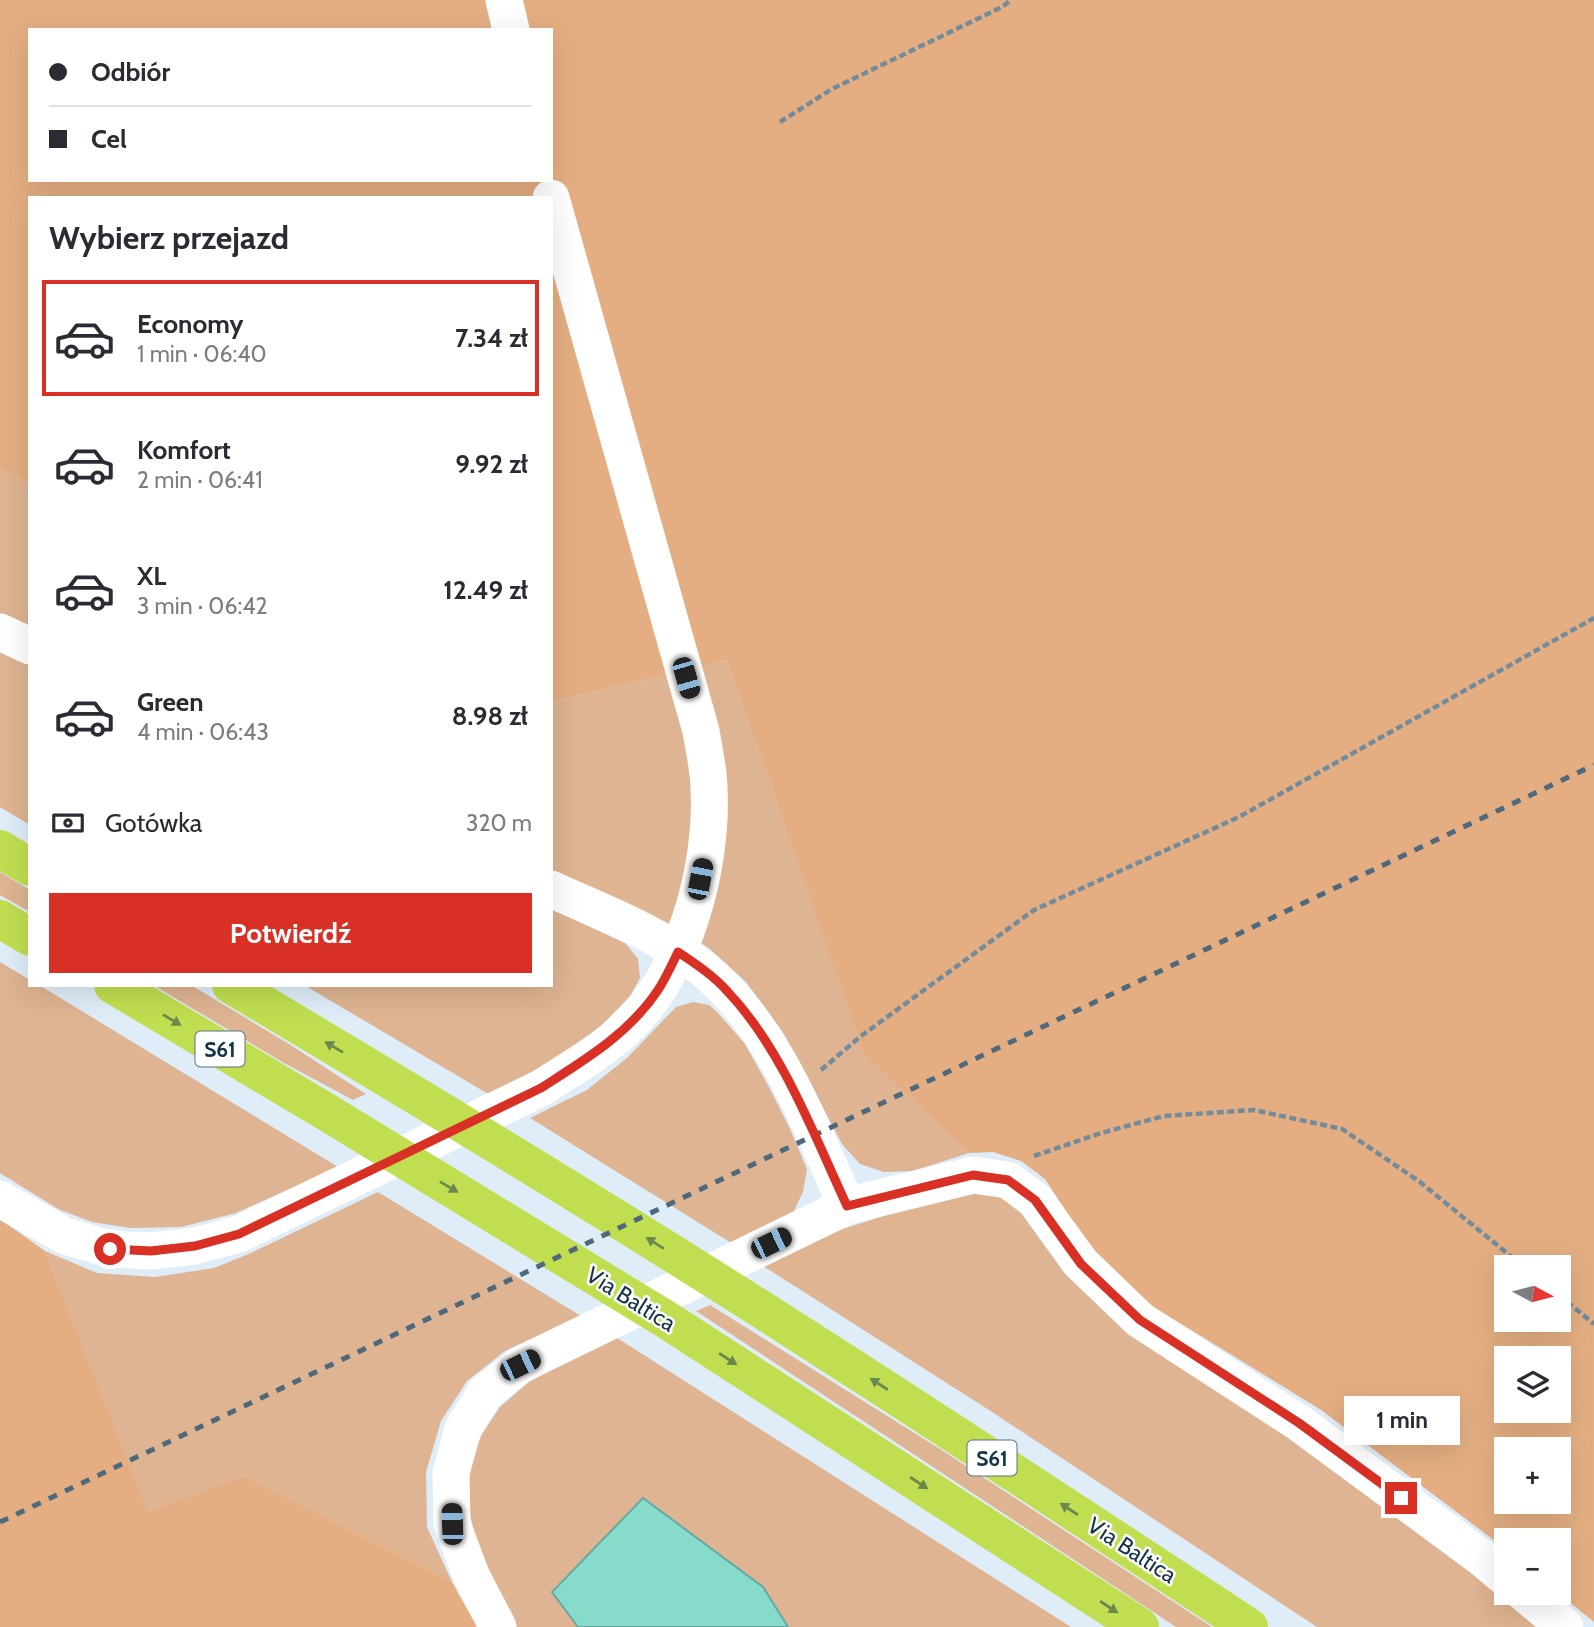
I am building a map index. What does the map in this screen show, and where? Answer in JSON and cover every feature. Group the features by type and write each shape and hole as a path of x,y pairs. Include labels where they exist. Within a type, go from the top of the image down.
{"highway":[{"path":"0,849 28,866"},
{"path":"0,919 28,936"},
{"name":"Via Baltica","path":"116,987 670,1322 1140,1627"},
{"name":"Via Baltica","path":"234,987 734,1292 1249,1627"}],"lane":[{"path":"504,0 511,28"},
{"path":"0,1199 65,1236 110,1249 151,1251 195,1246 239,1234 541,1088 586,1059 625,1029 657,991 678,952 696,900 708,837 709,788 701,731 553,205"},
{"path":"0,632 28,645"},
{"path":"553,890 634,927 678,952 701,967 728,991 759,1029 794,1094 847,1206"},
{"path":"498,1627 471,1575 452,1524 451,1473 463,1429 485,1393 520,1365 847,1206 973,1175 1008,1180 1035,1200 1081,1264 1140,1320 1299,1423 1494,1568"},
{"path":"1539,1605 1565,1627"}],"path":[{"path":"780,122 832,89 1012,0"},
{"path":"794,1094 861,1036 1034,910 1239,817 1594,618"},
{"path":"1008,1180 1033,1156 1101,1133 1164,1116 1254,1110 1342,1129 1420,1182 1509,1255"},
{"path":"1572,1306 1594,1324"}],"shaded area":[{"path":"0,0 1594,0 1594,1622 1571,1603 1571,1528 1494,1528 1494,1540 1321,1410 1152,1306 1091,1249 1045,1179 1021,1161 993,1152 969,1153 864,1054 727,660 553,702 553,196 28,196 28,484 0,468"},
{"path":"0,468 28,484 28,627 0,614"},
{"path":"0,651 28,664 28,824 0,807"},
{"path":"727,660 864,1053 969,1153 913,1171 884,1172 860,1164 842,1144 784,1034 746,982 710,949 679,928 553,872 553,702"},
{"path":"0,872 28,889 28,911 0,895"},
{"path":"553,910 625,943 638,959 640,978 630,996 601,1026 573,1049 534,1074 490,1095 307,987 553,987"},
{"path":"0,962 28,979 28,987 42,987 338,1167 236,1213 181,1227 130,1228 92,1222 58,1209 0,1173"},
{"path":"156,987 194,987 366,1094 353,1100 284,1063"},
{"path":"693,1002 709,1005 745,1044 790,1129 807,1169 803,1192 792,1215 733,1244 530,1118 587,1090 627,1058 676,1007"},
{"path":"977,1191 998,1195 1021,1213 1065,1274 1128,1334 1291,1435 1494,1592 1494,1605 1510,1605 1536,1627 1317,1627 989,1410 760,1264 843,1229 911,1207"},
{"path":"378,1192 581,1316 505,1351 467,1381 441,1421 426,1472 427,1527 452,1582 245,1476 148,1513 45,1251 97,1273 155,1277 214,1268"},
{"path":"0,1219 45,1251 148,1512 245,1476 452,1582 477,1627 0,1627"},
{"path":"710,1305 940,1449 1212,1627 1176,1627 696,1311"},
{"path":"614,1336 1071,1627 514,1627 476,1541 470,1514 468,1483 472,1458 482,1434 500,1407 529,1382"},
{"path":"643,1498 763,1587 788,1627 578,1627 552,1592"}],"railway":[{"path":"0,1522 1594,765"}],"route":[{"path":"110,1249 151,1251 195,1246 239,1234 541,1088 586,1059 625,1029 657,991 678,952 701,967 728,991 759,1029 794,1094 847,1206 973,1175 1008,1180 1035,1200 1081,1264 1140,1320 1299,1423 1401,1498"}]}
